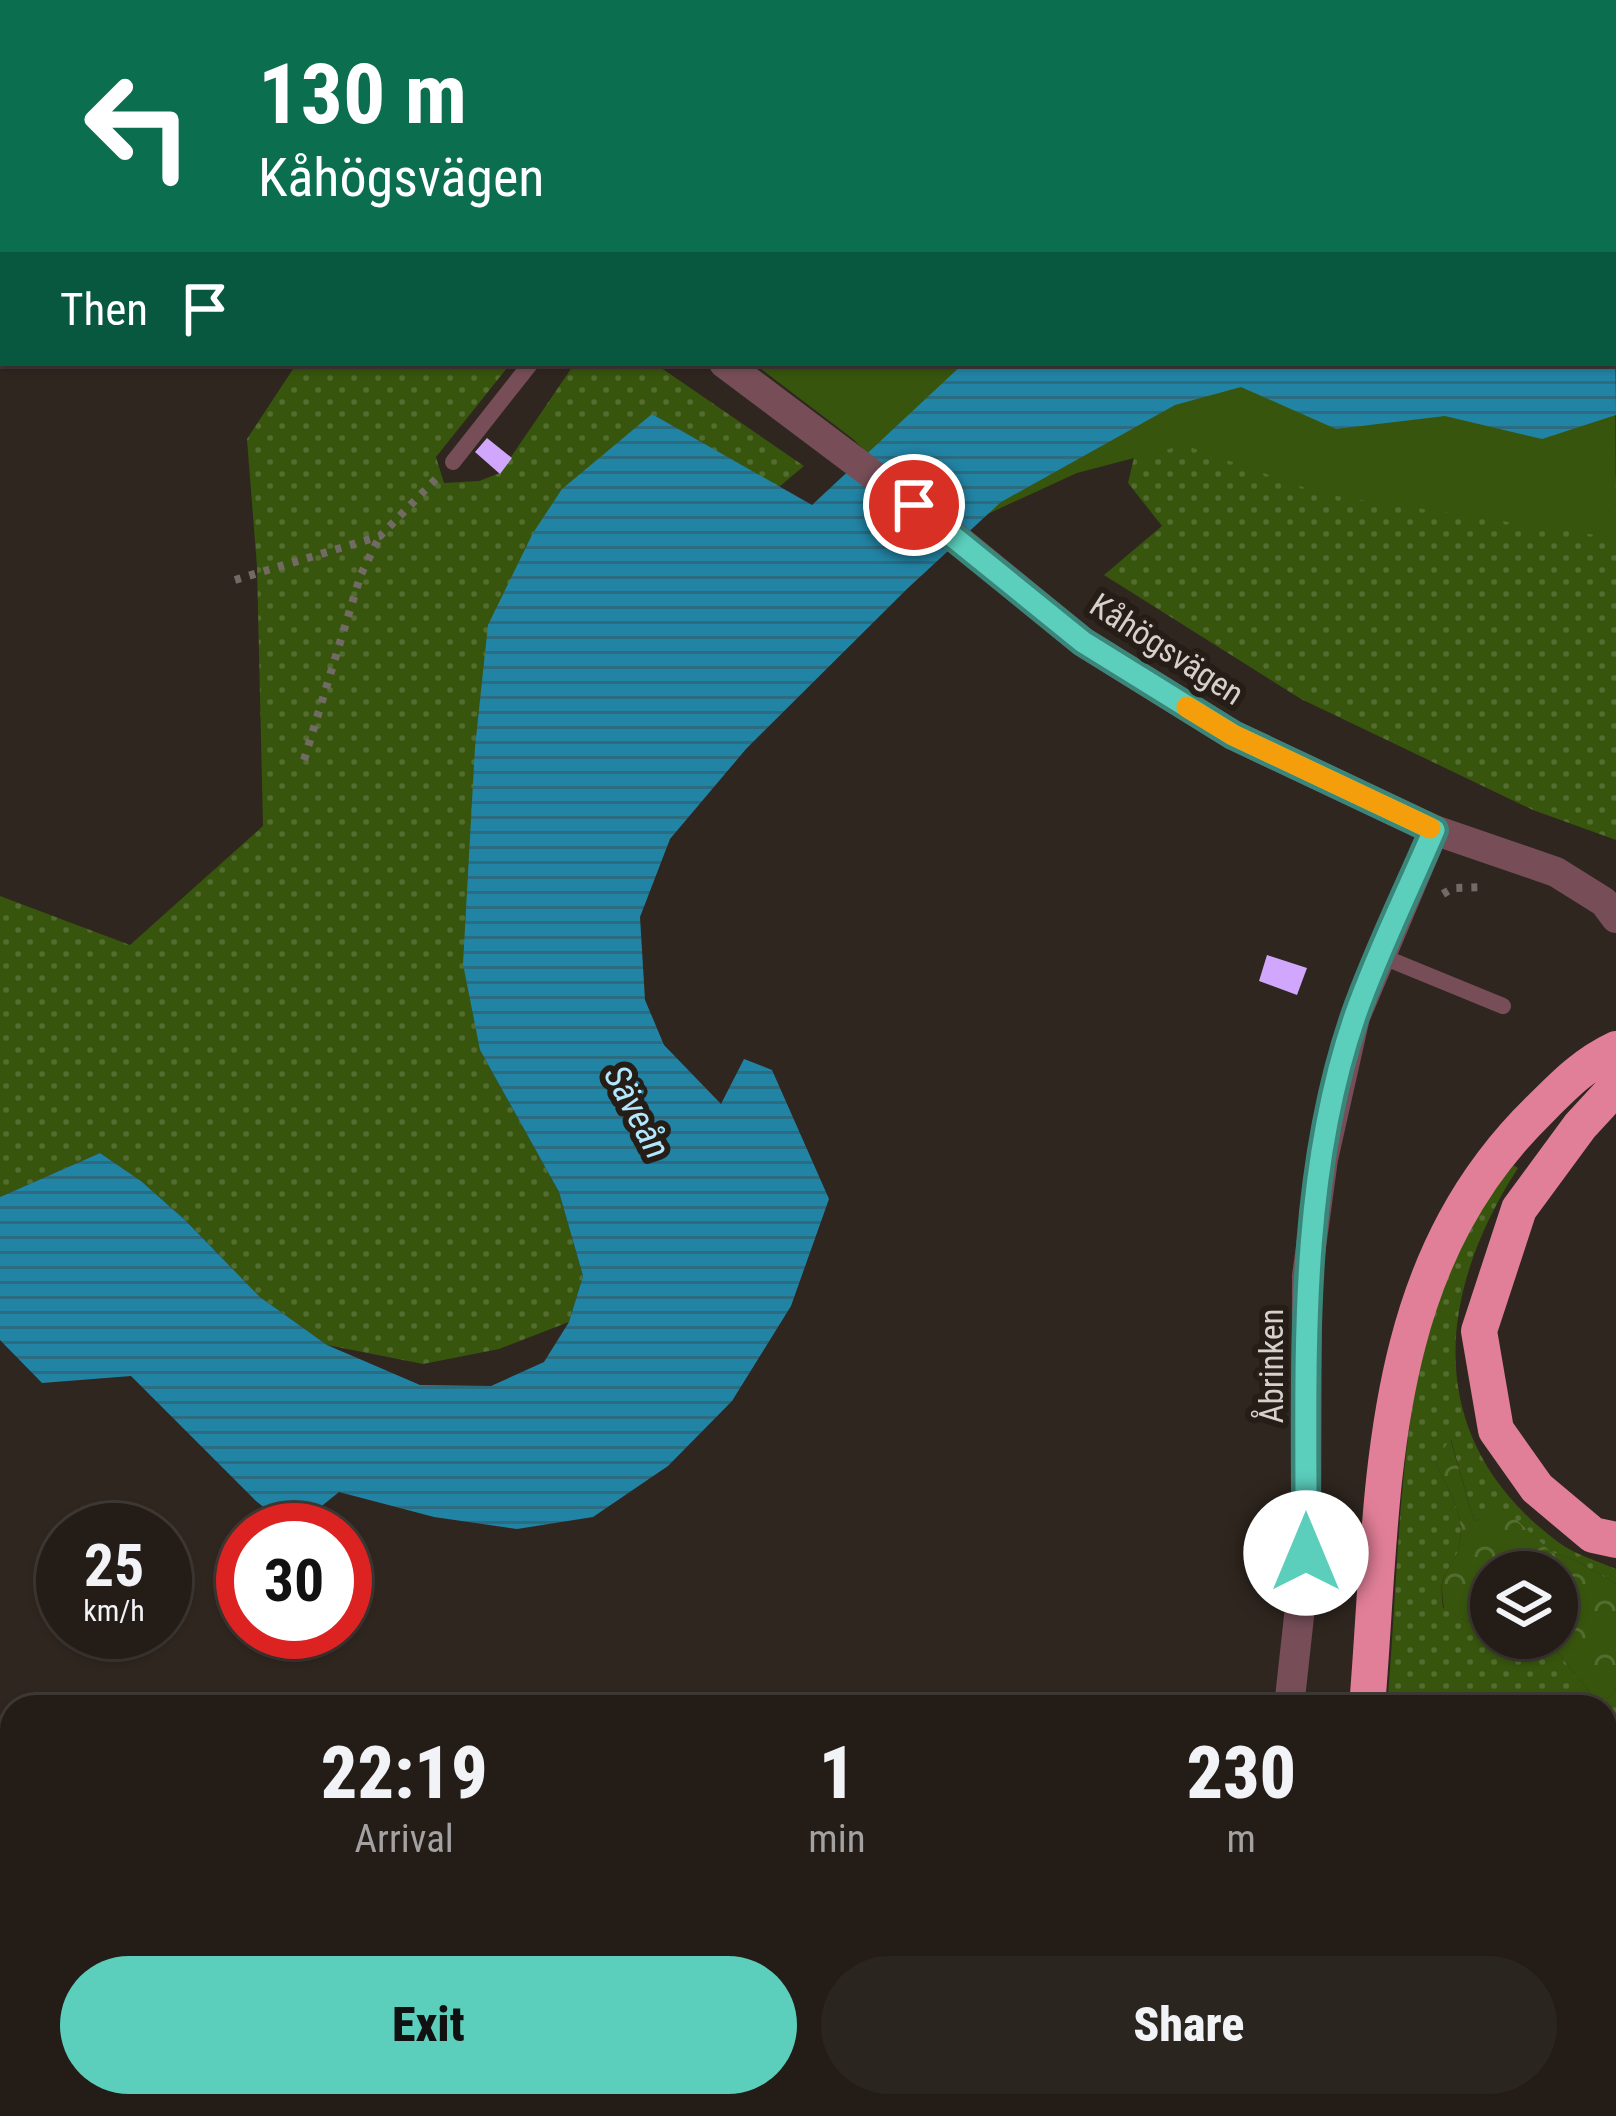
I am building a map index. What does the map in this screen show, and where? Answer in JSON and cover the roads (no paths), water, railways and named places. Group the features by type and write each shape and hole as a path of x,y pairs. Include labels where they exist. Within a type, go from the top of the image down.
{"highway":[{"path":"1367,1695 1392,1400 1409,1328 1434,1259 1508,1140 1589,1061 1616,1049"},
{"path":"1616,1087 1580,1126 1519,1209 1479,1331 1496,1430 1537,1488 1593,1535 1616,1540"}],"street":[{"name":"Kåhögsvägen","path":"728,366 1083,642 1233,735 1434,830 1556,872 1604,902 1616,918"},
{"name":"Åbrinken","path":"1290,1695 1306,1553 1307,1276 1333,1102 1355,1017 1434,830"}],"lane":[{"path":"452,462 529,366"},
{"path":"1381,956 1503,1006"}],"water":[{"name":"Säveån","path":"961,366 1615,366 1616,415 1542,439 1445,416 1336,429 1241,387 1175,405 1001,502 746,749 670,839 640,917 645,1000 664,1045 721,1104 744,1059 772,1070 829,1199 791,1306 732,1401 668,1466 593,1517 517,1529 434,1517 339,1492 325,1503 258,1503 131,1376 42,1383 0,1340 0,1197 100,1153 185,1220 260,1297 327,1345 420,1385 491,1386 544,1362 569,1322 583,1276 559,1192 480,1050 463,964 475,747 488,625 533,533 562,489 652,414 812,505"}]}
